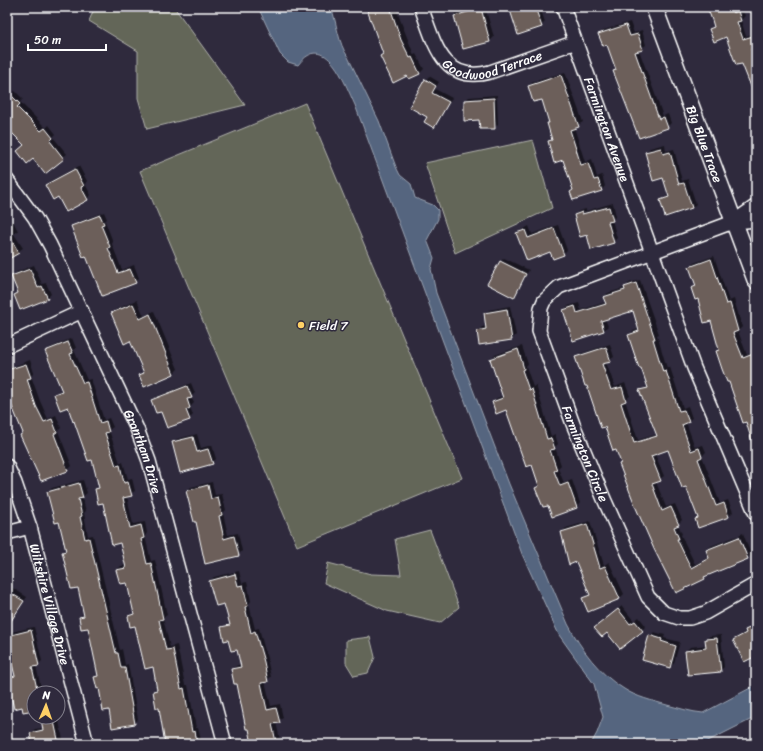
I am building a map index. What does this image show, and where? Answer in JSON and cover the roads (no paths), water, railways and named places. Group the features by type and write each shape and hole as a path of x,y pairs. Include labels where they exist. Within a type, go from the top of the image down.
{"street":[{"name":"Goodwood Terrace","path":"421,7 442,58 453,68 467,74 482,75 576,42"},
{"name":"Farmington Avenue","path":"563,7 652,252"},
{"name":"Big Blue Trace","path":"654,7 756,281"},
{"name":"Grantham Drive","path":"7,180 35,218 50,245 137,429 149,460 225,744"},
{"path":"733,222 756,206"},
{"path":"733,222 756,220"},
{"name":"Farmington Circle","path":"733,222 559,287 544,302 541,308 539,331 573,424 604,499 641,583 652,603 664,613 671,616 690,618 705,613 756,584"},
{"path":"652,252 697,375 756,514"},
{"path":"7,346 82,311"},
{"name":"Wiltshire Village Drive","path":"7,466 30,527 87,744"},
{"path":"7,533 30,527"}],"water":[{"path":"258,7 331,7 342,46 379,121 400,175 411,184 415,198 433,205 438,210 438,219 427,240 434,258 431,269 436,293 509,484 568,624 585,652 607,676 629,692 639,697 694,712 703,713 756,685 756,717 702,744 591,744 603,717 594,684 559,635 522,554 355,105 346,85 340,74 326,56 317,53 308,56 298,65 288,62 280,54"}],"place":[{"name":"Field 7","path":"301,325"}]}
